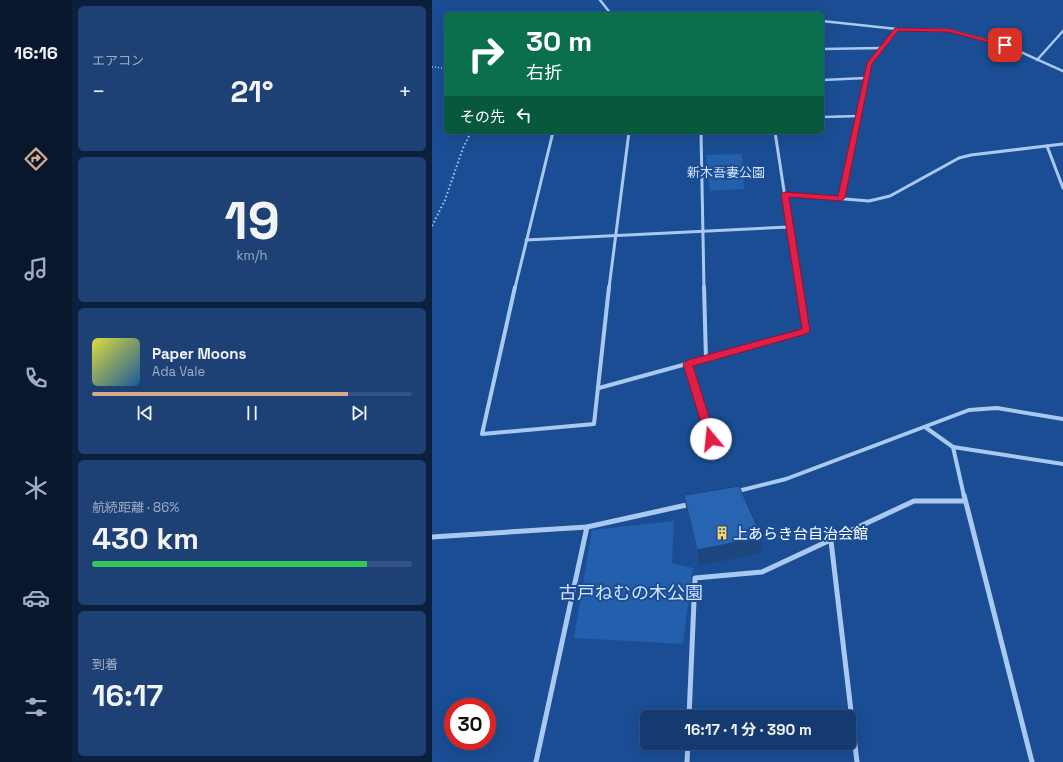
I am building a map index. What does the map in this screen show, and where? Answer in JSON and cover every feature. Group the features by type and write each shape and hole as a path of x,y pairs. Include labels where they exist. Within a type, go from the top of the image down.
{"street":[{"path":"600,0 609,12"},
{"path":"824,21 897,29 949,30 1005,45 1063,71"},
{"path":"841,198 870,63 897,29"},
{"path":"1037,60 1063,31"},
{"path":"824,49 882,48"},
{"path":"824,80 866,78"},
{"path":"824,117 859,116"},
{"path":"552,134 526,240 482,434 594,424 615,235 629,134"},
{"path":"701,134 706,359"},
{"path":"599,388 806,331 775,134"},
{"path":"785,194 869,201 890,196 959,158 971,155 1063,144"},
{"path":"1047,146 1063,188"},
{"path":"526,240 789,226"},
{"path":"688,364 711,439"},
{"path":"734,492 786,479 969,410 997,408 1063,419"},
{"path":"925,427 953,447 1063,464"},
{"path":"953,447 964,501 1032,762"},
{"path":"689,710 695,578 762,572 914,501 964,501"},
{"path":"432,537 587,527 698,502"},
{"path":"536,762 587,527"},
{"path":"831,541 857,762"},
{"path":"687,762 688,750"}],"path":[{"path":"432,67 444,68"},
{"path":"432,226 445,200 463,148 470,134"}],"green space":[{"name":"新木吾妻公園","path":"742,154 744,189 710,191 706,155"},
{"name":"古戸ねむの木公園","path":"674,521 672,563 693,568 683,644 574,638 592,530"}],"building":[{"name":"上あらき台自治会館","path":"739,486 762,537 697,550 684,495"}],"place":[{"name":"上あらき台自治会館","path":"722,533"}],"route":[{"path":"711,439 688,364 806,331 785,194 841,198 870,63 897,29 949,30 1005,45"}]}
